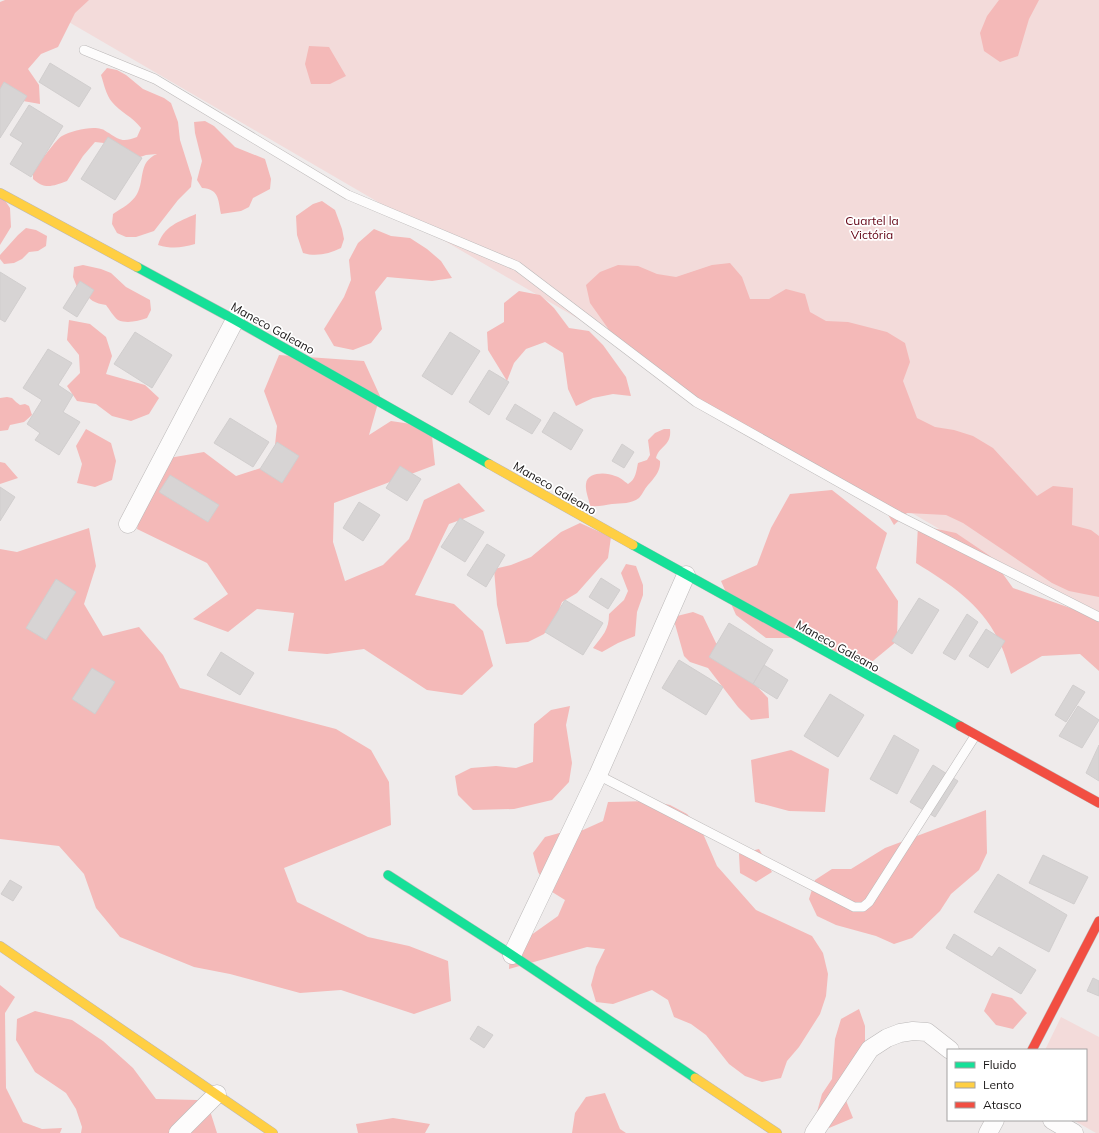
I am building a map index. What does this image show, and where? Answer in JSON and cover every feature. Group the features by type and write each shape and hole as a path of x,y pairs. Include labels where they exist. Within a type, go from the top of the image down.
{"street":[{"name":"Maneco Galeano","path":"0,193 235,320 686,575 975,736 1099,803"},
{"path":"128,524 235,320"},
{"path":"512,955 598,775 686,575"},
{"path":"388,875 512,955 777,1133"},
{"path":"1033,1049 1099,921"},
{"path":"0,946 273,1133"},
{"path":"814,1133 870,1050 887,1038 906,1032 927,1032 949,1049"},
{"path":"178,1133 217,1094"},
{"path":"988,1133 994,1121"},
{"path":"1054,1121 1074,1133"}],"lane":[{"path":"84,50 155,79 348,194 516,266 696,402 899,516 1099,618"},
{"path":"598,775 854,907 863,907 869,902 975,736"}],"green space":[{"name":"Cuartel la Victória","path":"31,0 1099,0 1099,622"},
{"path":"1061,1017 1099,1037 1099,1133 1096,1133 1075,1121 1087,1121 1087,1049 1045,1049"}],"shaded area":[{"path":"5,0 89,0 75,13 58,47 41,54 28,69 39,85 40,104 23,101 0,91 0,2"},
{"path":"999,0 1039,0 1029,19 1018,56 1000,62 984,51 980,33 987,16"},
{"path":"309,46 329,47 346,76 330,84 311,84 305,64"},
{"path":"107,68 117,70 126,75 143,89 164,98 171,103 178,122 180,140 192,178 191,187 178,200 154,231 136,237 126,237 117,233 112,224 113,214 135,197 139,188 144,166 151,157 157,154 137,158 120,154 104,143 95,142 83,156 67,181 45,186 33,179 33,169 56,141 66,134 97,128 103,129 116,138 122,140 129,140 137,137 141,128 115,106 107,93 101,75"},
{"path":"205,121 214,126 235,147 265,159 271,179 270,189 253,198 249,207 241,211 221,214 218,199 215,193 212,190 202,188 197,180 202,161 195,133 194,122"},
{"path":"0,193 10,208 11,227 0,245"},
{"path":"322,201 335,210 344,239 341,248 322,254 313,255 303,253 297,235 296,216 313,204"},
{"path":"196,214 195,244 176,248 158,245 164,233 172,225"},
{"path":"26,228 36,230 47,236 46,246 38,251 29,252 22,259 14,263 4,264 0,259 0,255"},
{"path":"374,229 391,236 410,238 427,249 441,261 452,278 432,281 387,277 375,292 382,329 371,343 353,350 334,346 324,329 344,297 351,280 349,260 358,243"},
{"path":"730,263 742,277 750,299 769,299 786,289 805,294 810,312 826,321 848,322 887,332 905,343 910,362 903,381 917,418 935,427 954,430 973,436 993,448 1037,496 1053,486 1073,488 1072,525 1091,530 1099,536 1099,597 1069,591 1052,583 963,523 946,515 907,513 894,525 884,508 752,437 637,361 612,334 590,303 586,285 600,272 618,265 638,266 657,274 676,277 712,265"},
{"path":"83,265 111,273 126,287 150,300 151,310 147,318 132,322 118,320 106,305 91,299 85,291 77,287 73,277 74,267"},
{"path":"519,291 540,295 554,308 569,328 589,331 603,345 626,377 631,396 613,394 593,398 576,406 568,389 563,353 545,342 526,349 514,363 507,381 488,350 487,332 504,322 504,303"},
{"path":"69,320 90,324 106,337 112,356 106,374 145,385 159,398 149,414 131,421 112,416 96,404 77,401 67,386 80,373 79,355 67,340"},
{"path":"279,355 364,361 380,396 369,435 391,421 431,427 435,465 334,503 333,542 345,581 383,565 409,539 424,500 459,483 485,511 449,524 415,595 454,604 483,631 493,666 462,695 427,690 364,649 327,654 288,651 294,613 257,609 228,632 193,619 228,594 207,563 137,529 144,494 163,459 204,452 236,476 273,464 277,426 264,391"},
{"path":"0,398 12,398 20,405 25,404 29,406 32,415 24,422 10,425 8,430 0,431"},
{"path":"86,429 111,443 116,461 112,480 95,487 77,483 82,464 76,446"},
{"path":"664,429 670,429 669,439 656,458 660,461 658,471 642,495 633,501 626,503 590,506 586,487 587,480 593,475 607,474 619,477 628,484 634,478 638,463 647,460 650,455 648,440 655,433"},
{"path":"0,462 5,463 18,478 0,484"},
{"path":"832,490 887,533 876,568 898,601 897,641 868,665 803,638 766,638 736,615 721,581 757,565 771,528 790,494"},
{"path":"580,523 611,537 608,558 577,593 562,602 555,620 544,634 528,642 506,644 497,605 494,569 511,565 531,557 561,532"},
{"path":"918,525 956,533 990,556 1013,588 1099,618 1099,671 1080,654 1042,656 1011,674 1000,643 991,626 982,615 963,595 916,563"},
{"path":"89,528 96,566 84,604 103,636 139,627 163,655 180,688 336,729 371,750 389,782 391,825 284,868 297,902 368,937 409,946 448,961 451,1001 414,1014 341,990 300,993 230,974 194,967 120,937 96,908 84,874 59,846 0,839 0,549 17,552"},
{"path":"626,564 636,566 643,585 643,595 637,612 635,636 602,652 593,648 607,628 609,614 624,600 628,591 621,573"},
{"path":"693,612 703,616 716,643 733,653 741,670 768,698 769,718 751,720 738,707 708,668 690,662 684,656 673,617"},
{"path":"570,706 566,725 572,763 569,782 552,800 514,809 473,810 458,795 455,776 471,768 496,766 516,768 533,762 534,724 551,710"},
{"path":"791,750 829,769 825,812 789,811 755,802 751,760"},
{"path":"651,801 670,805 687,814 701,829 717,866 756,910 812,936 823,953 828,974 826,996 820,1014 799,1047 787,1061 781,1078 762,1082 745,1076 729,1064 706,1035 691,1024 674,1017 668,1000 652,990 613,1004 596,1002 591,985 596,967 605,949 587,947 509,969 510,950 558,916 565,900 549,890 538,872 533,853 545,837 563,832 583,830 603,821 608,802"},
{"path":"986,810 987,853 979,870 951,894 940,911 912,938 894,944 876,936 836,925 817,916 809,899 815,880 832,869 851,869 885,848"},
{"path":"759,849 772,872 756,882 740,873 739,854"},
{"path":"0,985 15,997 5,1013 6,1088 23,1122 42,1129 62,1128 60,1133 0,1133"},
{"path":"992,993 1012,998 1027,1013 1013,1029 996,1025 984,1011"},
{"path":"859,1009 865,1026 865,1045 845,1098 853,1118 829,1128 817,1112 822,1094 832,1079 835,1039 841,1019"},
{"path":"35,1011 72,1020 103,1041 133,1068 156,1099 197,1100 211,1114 217,1133 81,1133 82,1127 76,1109 66,1093 35,1072 16,1040 17,1019"},
{"path":"605,1093 620,1129 626,1133 572,1133 575,1113 586,1097"},
{"path":"393,1118 430,1124 425,1133 358,1133 356,1124"}],"building":[{"path":"50,63 91,88 79,107 39,82"},
{"path":"4,82 27,96 0,138 0,89"},
{"path":"29,105 63,126 31,177 10,164 23,143 10,135"},
{"path":"108,137 142,158 115,200 81,179"},
{"path":"0,272 26,288 5,322 0,319"},
{"path":"80,281 94,290 77,317 63,308"},
{"path":"135,332 172,355 152,388 114,364"},
{"path":"450,332 480,351 452,395 422,376"},
{"path":"48,349 72,363 58,385 73,395 63,412 80,422 59,455 35,440 40,433 27,424 42,400 23,388"},
{"path":"489,370 509,382 489,415 469,402"},
{"path":"515,404 541,420 532,434 506,419"},
{"path":"554,412 583,430 571,450 542,432"},
{"path":"230,418 269,442 253,467 214,443"},
{"path":"277,442 299,456 282,483 260,469"},
{"path":"622,444 634,452 624,468 612,461"},
{"path":"400,466 421,479 407,501 386,488"},
{"path":"170,475 219,505 208,522 159,492"},
{"path":"0,487 15,497 0,521"},
{"path":"359,502 380,515 363,541 343,528"},
{"path":"460,518 484,532 465,562 441,547"},
{"path":"487,544 505,555 486,587 467,575"},
{"path":"601,578 620,590 608,609 589,597"},
{"path":"56,579 76,592 46,640 26,628"},
{"path":"919,598 939,610 912,654 892,641"},
{"path":"565,600 603,623 583,655 545,632"},
{"path":"967,614 978,622 955,660 943,653"},
{"path":"729,623 773,650 753,684 709,657"},
{"path":"986,629 1005,641 988,668 969,656"},
{"path":"221,652 254,673 240,695 207,675"},
{"path":"679,660 723,687 706,715 662,688"},
{"path":"764,665 788,680 777,699 753,684"},
{"path":"92,668 115,682 95,714 72,699"},
{"path":"1073,685 1085,692 1066,722 1055,715"},
{"path":"830,694 864,715 838,757 804,736"},
{"path":"1078,706 1099,720 1082,748 1059,736"},
{"path":"894,735 919,750 897,794 870,779"},
{"path":"1099,745 1099,781 1086,773"},
{"path":"933,765 958,781 935,817 910,802"},
{"path":"1043,855 1088,877 1074,904 1029,883"},
{"path":"998,874 1067,915 1049,952 974,912"},
{"path":"10,880 22,887 13,901 1,894"},
{"path":"954,934 992,957 999,947 1036,970 1021,994 946,948"},
{"path":"1093,978 1099,981 1099,996 1087,991"},
{"path":"478,1026 493,1035 484,1048 470,1039"}],"traffic: fast":[{"path":"137,267 235,320 489,464"},
{"path":"633,545 960,726"},
{"path":"388,875 512,955 695,1078"}],"traffic: slow":[{"path":"0,193 137,267"},
{"path":"489,464 633,545"},
{"path":"0,946 273,1133"},
{"path":"695,1078 777,1133"}],"traffic: jam":[{"path":"960,726 1099,803"},
{"path":"1033,1049 1099,921"}]}
